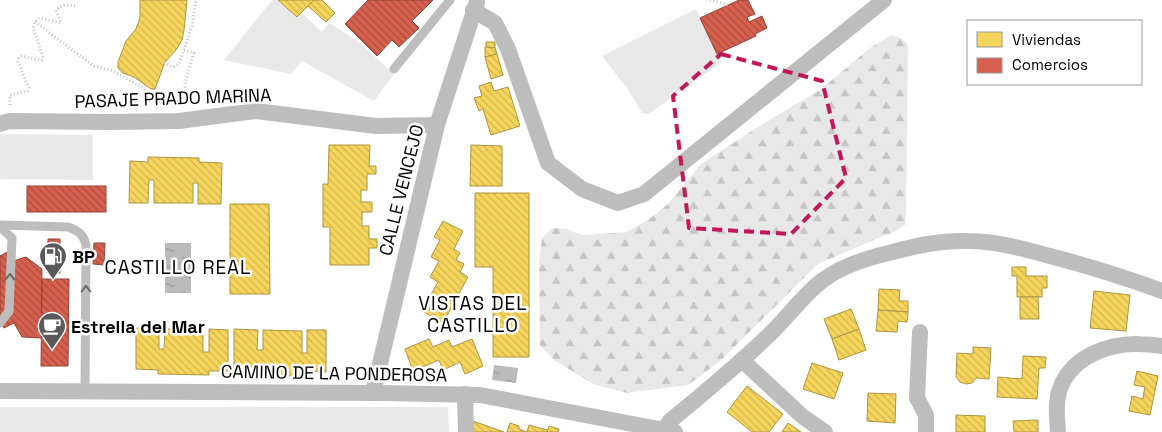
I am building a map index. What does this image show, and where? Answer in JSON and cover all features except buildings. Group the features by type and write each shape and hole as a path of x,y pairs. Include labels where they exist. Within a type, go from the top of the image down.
{"street":[{"path":"475,5 495,23 504,40 548,163 582,189 618,204 644,194 884,0"},
{"name":"CALLE VENCEJO","path":"373,393 437,125 475,5"},
{"name":"PASAJE PRADO MARINA","path":"5,122 179,121 256,111 376,126 437,125"},
{"path":"668,431 670,421 743,361 823,280 840,270 870,258 911,247 941,242 984,242 1062,259 1162,291"},
{"path":"920,332 917,398 926,415 926,432"},
{"path":"1058,432 1056,410 1060,387 1069,371 1088,355 1111,347 1138,344 1162,346"},
{"path":"743,361 802,416 825,432"},
{"name":"CAMINO DE LA PONDEROSA","path":"0,390 465,394 480,395 668,431"},
{"path":"465,394 466,432"}],"lane":[{"path":"394,69 450,0"},
{"path":"0,226 12,238 10,311 0,323"},
{"path":"0,226 68,227 84,237 86,245 85,391"}],"path":[{"path":"164,63 173,68 179,64 192,26 196,0"},
{"path":"710,0 728,5"},
{"path":"5,122 10,95 25,93 29,88 18,62 19,58 22,56 42,60 43,57 33,28 35,22 40,18 60,23 56,10 61,6 77,6"},
{"path":"35,22 94,66 114,71 143,88 147,93 160,98 184,98"},
{"path":"183,112 186,78 194,54 184,50"}],"highlighted area":[{"path":"721,54 822,81 846,178 791,234 689,228 673,96"}],"green space":[{"path":"272,0 278,0 297,17 302,13 322,32 329,23 359,42 394,74 374,101 302,61 291,74 224,60"},
{"path":"696,9 722,62 648,114 642,113 629,91 602,56"},
{"path":"891,35 901,38 908,45 905,225 892,233 818,264 720,361 688,385 627,393 593,384 554,360 540,345 539,262 542,238 553,228 567,229 583,235 626,232 648,220 668,204 701,164 820,90 870,48"},
{"path":"0,134 93,135 93,180 0,179"},
{"path":"0,407 448,407 449,432 0,432"}],"water":[{"path":"165,243 191,243 191,293 165,293"},
{"path":"494,365 518,368 516,383 492,380"}],"place":[{"name":"BP","path":"53,280"},
{"name":"Estrella del Mar","path":"52,350"}],"district":[{"name":"CASTILLO REAL","path":"178,267"},
{"name":"VISTAS DEL CASTILLO","path":"473,314"}]}
